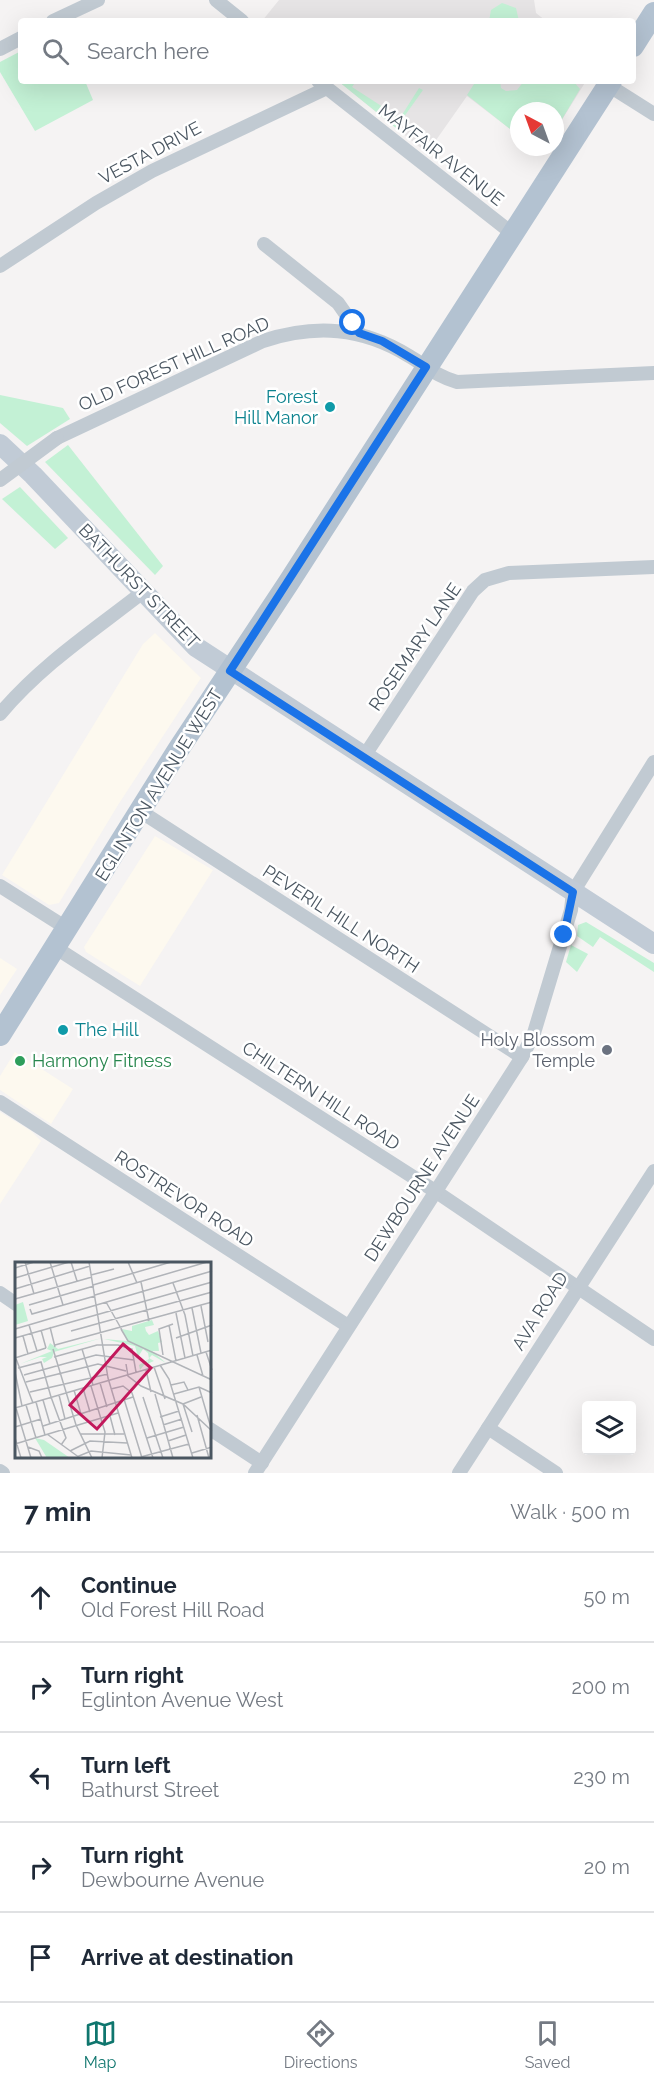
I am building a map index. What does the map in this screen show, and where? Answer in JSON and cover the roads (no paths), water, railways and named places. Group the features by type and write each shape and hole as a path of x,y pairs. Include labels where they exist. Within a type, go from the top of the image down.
{"main road":[{"path":"636,41 654,14"},
{"name":"EGLINTON AVENUE WEST","path":"0,1035 140,811 608,84"},
{"name":"BATHURST STREET","path":"0,444 33,475 196,647 363,758 654,944"}],"street":[{"path":"59,18 98,0"},
{"path":"216,0 238,18"},
{"path":"0,49 18,40"},
{"path":"610,84 654,114"},
{"name":"MAYFAIR AVENUE","path":"322,85 513,234"},
{"name":"VESTA DRIVE","path":"0,266 96,203 152,171 322,85"},
{"path":"264,244 338,303 359,333"},
{"name":"OLD FOREST HILL ROAD","path":"0,480 57,438 263,340 283,334 320,329 359,333 382,341 442,378 457,382 654,373"},
{"name":"ROSEMARY LANE","path":"363,758 473,591 484,580 508,573 654,567"},
{"path":"0,714 32,679 70,646 143,592"},
{"name":"DEWBOURNE AVENUE","path":"259,1468 522,1057 535,1030 571,910 573,892 654,762"},
{"name":"PEVERIL HILL NORTH","path":"140,811 522,1057"},
{"path":"0,886 68,928"},
{"name":"CHILTERN HILL ROAD","path":"56,948 435,1191 654,1339"},
{"name":"ROSTREVOR ROAD","path":"0,1102 348,1326"},
{"name":"AVA ROAD","path":"459,1473 576,1288 654,1171"},
{"path":"0,1293 15,1303"},
{"path":"488,1428 556,1473"},
{"path":"212,1431 259,1468"}],"place":[{"name":"Forest Hill Manor","path":"330,407"},
{"name":"The Hill","path":"63,1030"},
{"name":"Holy Blossom Temple","path":"607,1050"},
{"name":"Harmony Fitness","path":"20,1061"}]}
